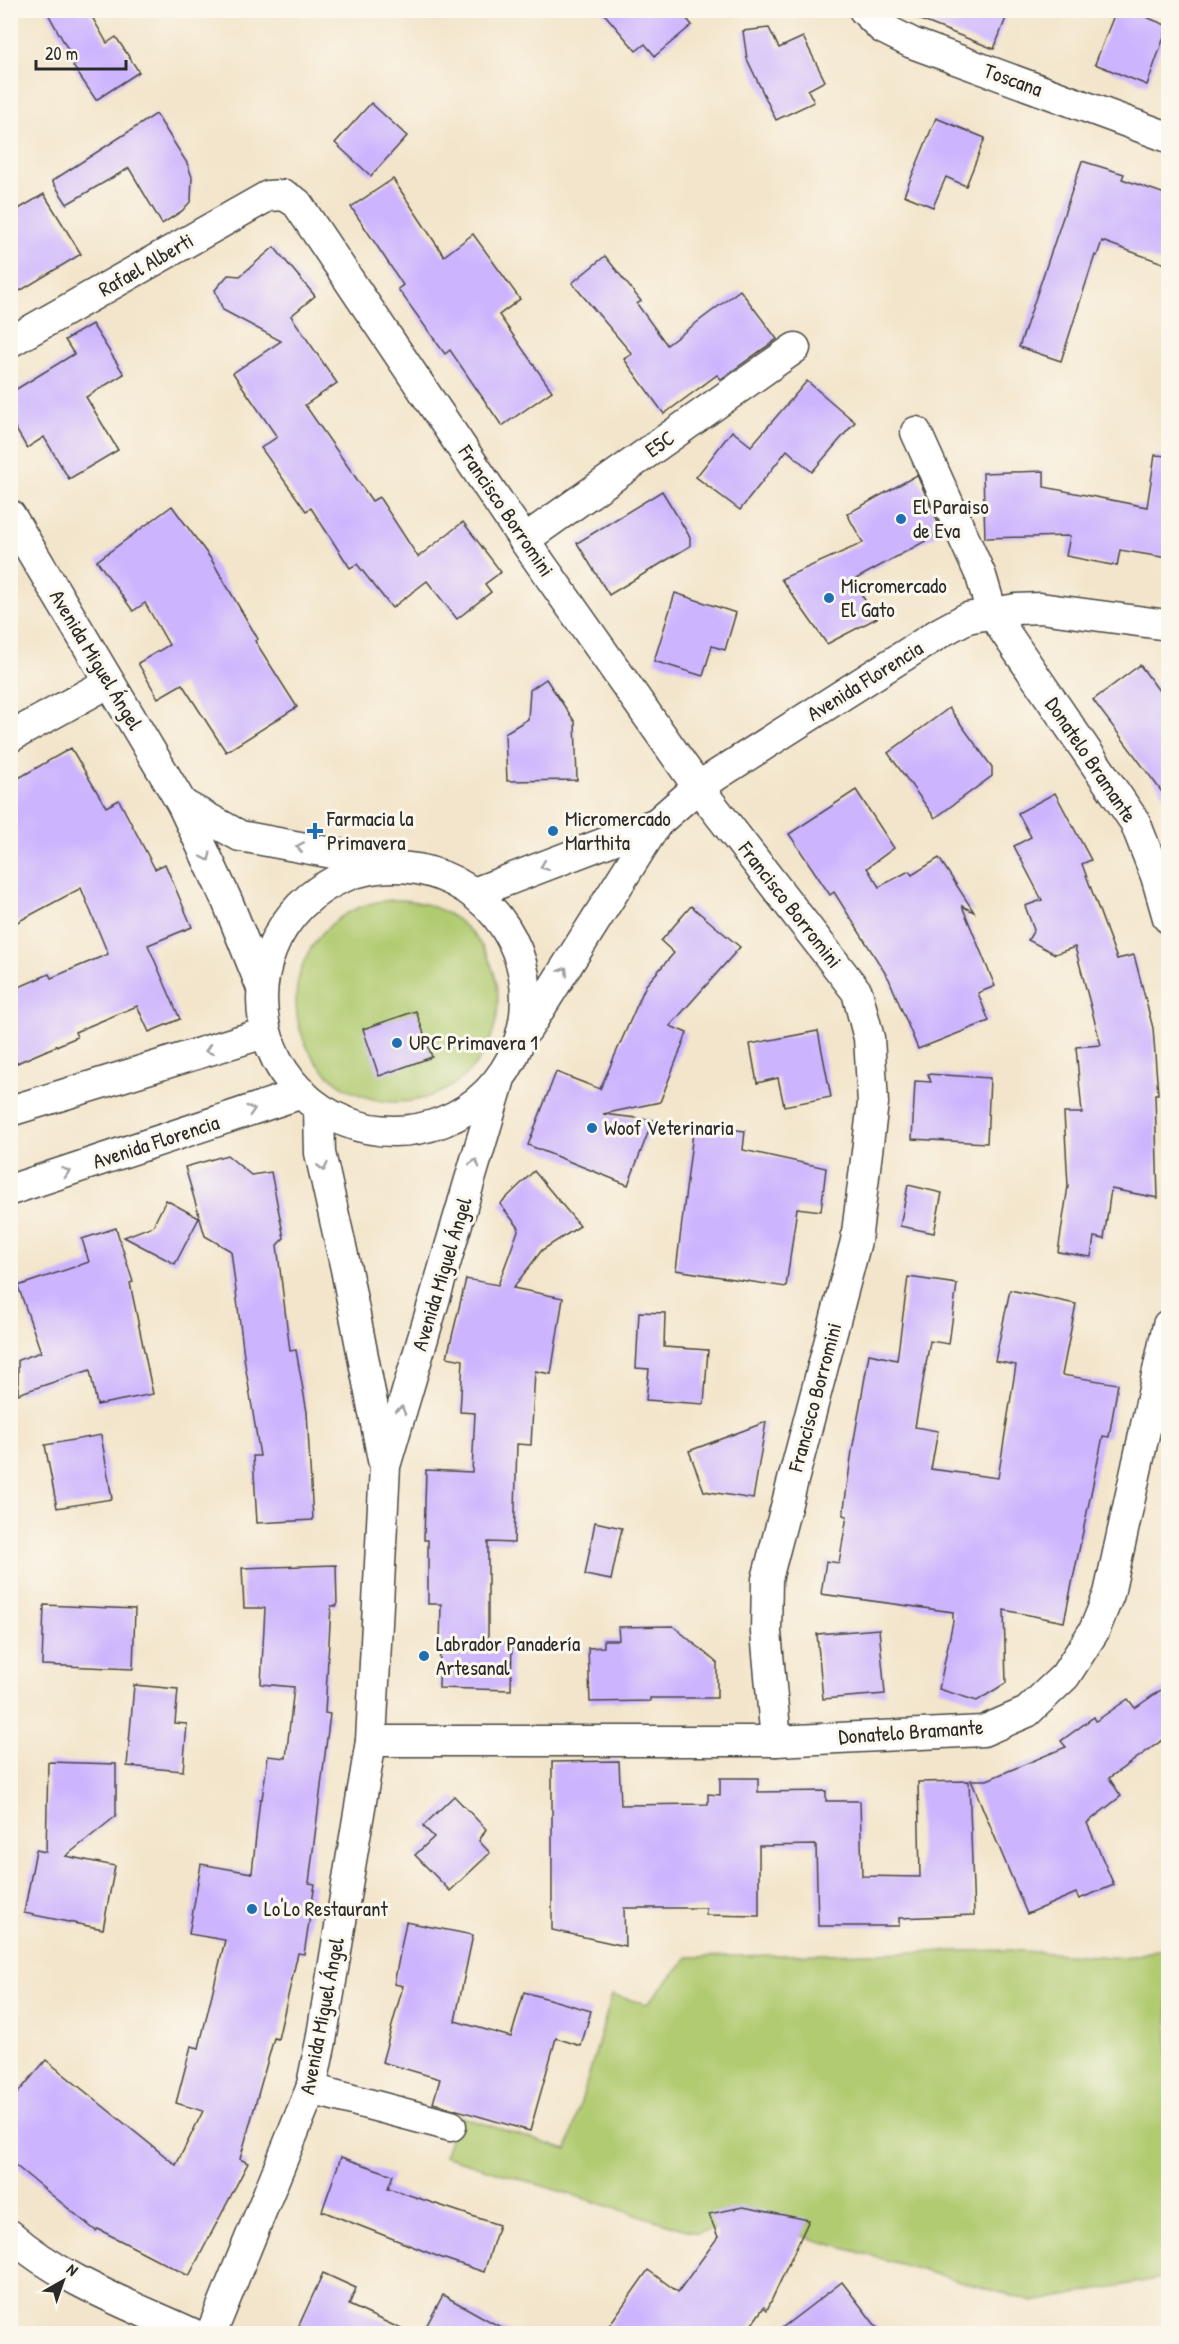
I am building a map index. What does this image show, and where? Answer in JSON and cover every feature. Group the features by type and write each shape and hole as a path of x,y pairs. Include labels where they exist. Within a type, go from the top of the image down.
{"street":[{"name":"Toscana","path":"864,10 882,28 912,43 1168,137"},
{"name":"Rafael Alberti","path":"10,342 268,196 284,195"},
{"name":"Francisco Borromini","path":"284,195 297,203 524,540 698,787 857,992 869,1038 873,1103 856,1241 768,1579 766,1632 776,1741"},
{"name":"E5C","path":"524,540 795,348"},
{"name":"Donatelo Bramante","path":"916,432 981,576 992,613 1135,822 1156,876 1168,918"},
{"name":"Avenida Miguel Ángel","path":"10,515 182,804 228,903 262,988"},
{"name":"Avenida Florencia","path":"521,1038 657,823 698,787 941,632 967,618 1040,608 1168,625"},
{"path":"10,737 108,683"},
{"name":"Avenida Miguel Ángel","path":"182,804 240,836 438,874 474,893 502,922 520,958 527,998 521,1038"},
{"name":"Avenida Florencia","path":"474,893 657,823"},
{"path":"399,866 362,869 328,882 299,904 278,933 264,966 260,1008 265,1033 284,1073 310,1101 355,1127 395,1132 434,1126 470,1109 499,1082 512,1061 521,1038"},
{"path":"10,1111 265,1033"},
{"name":"Avenida Miguel Ángel","path":"211,2334 311,2089 371,1741 385,1466 499,1082"},
{"name":"Avenida Florencia","path":"10,1190 310,1101"},
{"name":"Avenida Miguel Ángel","path":"310,1101 385,1466"},
{"name":"Donatelo Bramante","path":"371,1741 776,1741 983,1731 1027,1712 1065,1676 1094,1631 1109,1594 1168,1325"},
{"path":"311,2089 451,2126"},
{"path":"10,2235 25,2248 77,2280 193,2334"}],"green space":[{"path":"407,900 436,907 469,929 491,962 497,981 497,1021 491,1040 469,1073 436,1095 417,1101 387,1102 358,1095 325,1073 303,1040 297,1021 296,991 303,962 325,929 358,907 377,901"},
{"path":"1168,1947 1168,2277 1033,2302 753,2222 697,2233 444,2156 459,2116 567,2150 612,1995 647,2004 688,1957 1008,1950 1125,1958"}],"building":[{"path":"46,10 88,10 107,43 116,37 139,72 96,100 73,66 76,64"},
{"path":"601,10 679,10 692,25 655,56 645,44 636,51"},
{"path":"904,10 1009,10 994,49 903,13"},
{"path":"1116,10 1129,10 1168,26 1147,85 1095,64"},
{"path":"769,28 779,48 803,37 825,81 808,90 814,102 776,120 747,59 743,31"},
{"path":"371,103 407,136 371,176 335,143"},
{"path":"156,114 187,163 192,177 191,201 182,211 162,224 129,168 67,204 52,181"},
{"path":"936,118 985,138 966,186 946,177 933,207 904,195"},
{"path":"1082,161 1124,174 1122,179 1168,195 1168,265 1102,241 1097,256 1095,255 1061,361 1019,347"},
{"path":"393,179 444,256 473,234 520,299 499,315 552,391 502,426 450,350 445,354 398,289 403,285 351,207"},
{"path":"44,194 81,254 10,297 10,214"},
{"path":"274,247 315,296 291,316 337,383 305,405 372,501 379,497 418,557 463,522 501,572 485,584 491,592 457,619 427,581 392,608 357,564 350,568 311,508 306,511 261,448 277,437 233,373 281,341 223,310 215,290 228,275 240,276"},
{"path":"605,256 641,301 637,304 667,345 740,290 777,339 721,379 717,375 664,414 624,359 632,354 572,283"},
{"path":"92,324 124,374 86,397 118,450 69,479 44,437 27,448 10,419 10,393 74,354 65,340"},
{"path":"807,381 855,422 812,472 787,450 740,510 696,477 732,431 751,446"},
{"path":"1155,455 1168,456 1168,558 1120,550 1117,566 1066,556 1070,536 985,538 983,473 1044,471 1044,487 1147,507"},
{"path":"917,475 942,532 852,581 877,618 827,644 781,579 863,543 847,514"},
{"path":"662,491 690,537 690,546 609,595 577,543"},
{"path":"172,506 211,559 258,639 255,641 297,707 226,752 182,684 158,698 138,663 169,645 145,603 133,611 97,561"},
{"path":"675,593 736,613 725,650 712,646 703,676 654,661"},
{"path":"1140,665 1168,703 1168,800 1093,700"},
{"path":"546,679 575,722 577,780 507,781 505,733 528,719 530,690"},
{"path":"949,708 992,767 992,776 935,818 888,753"},
{"path":"71,748 106,807 119,800 155,869 165,864 192,927 148,945 180,1019 149,1032 137,1006 75,1032 77,1037 10,1066 10,991 49,974 51,978 108,954 81,888 10,926 10,783"},
{"path":"856,790 894,848 867,868 879,887 909,871 912,875 939,858 974,912 962,906 995,986 978,993 989,1021 918,1049 889,979 834,892 830,895 789,834"},
{"path":"1055,793 1091,860 1082,864 1117,959 1134,955 1153,1028 1158,1094 1155,1094 1158,1198 1111,1189 1104,1239 1094,1237 1091,1257 1058,1252 1068,1186 1064,1113 1082,1113 1076,1047 1101,1045 1075,947 1055,954 1028,940 1034,930 1025,906 1042,900 1014,846 1031,837 1018,813"},
{"path":"691,906 740,947 670,1026 687,1033 660,1102 603,1114 653,1120 628,1185 528,1145 556,1072 600,1089 646,985 674,953 661,941"},
{"name":"UPC Primavera 1","path":"416,1011 432,1057 379,1076 363,1029"},
{"path":"818,1031 831,1097 784,1106 778,1078 757,1083 750,1044"},
{"path":"928,1074 990,1078 987,1143 912,1139 915,1081 931,1082"},
{"path":"694,1125 745,1131 743,1150 826,1168 821,1211 797,1208 786,1287 676,1270"},
{"path":"227,1155 251,1175 271,1172 284,1238 277,1245 290,1351 296,1350 307,1412 313,1520 257,1523 253,1456 260,1456 245,1364 231,1251 205,1236 185,1167"},
{"path":"534,1171 580,1226 542,1250 513,1288 563,1298 551,1374 535,1371 531,1445 517,1444 514,1543 488,1542 488,1642 512,1643 511,1690 439,1688 441,1604 428,1604 428,1540 424,1540 426,1470 472,1472 475,1413 460,1412 463,1360 447,1357 466,1279 498,1285 519,1228 500,1204"},
{"path":"908,1185 942,1193 934,1233 900,1226"},
{"path":"166,1200 199,1218 175,1264 124,1237 153,1226"},
{"path":"116,1228 133,1282 130,1283 153,1394 97,1405 90,1370 18,1394 18,1360 41,1352 18,1286 89,1262 82,1239"},
{"path":"908,1277 957,1284 949,1344 930,1341 915,1427 938,1431 931,1469 998,1478 1016,1365 995,1361 1010,1290 1076,1304 1062,1375 1118,1384 1109,1437 1103,1436 1064,1622 1004,1610 1006,1683 977,1701 939,1689 953,1612 821,1594 826,1561 839,1563 847,1516 843,1515 852,1451 869,1354 897,1360"},
{"path":"639,1312 665,1313 664,1347 708,1350 704,1404 646,1400 649,1369 636,1368"},
{"path":"766,1422 753,1499 704,1491 689,1451"},
{"path":"101,1435 112,1499 57,1508 45,1445"},
{"path":"595,1522 622,1528 611,1580 585,1575"},
{"path":"336,1565 337,1606 331,1606 325,1713 330,1714 309,1883 315,1884 304,1954 298,1953 278,2039 274,2038 240,2159 248,2163 189,2276 98,2229 96,2231 10,2161 10,2102 46,2060 176,2165 203,2111 176,2103 191,2046 199,2048 225,1940 189,1934 201,1864 252,1873 260,1799 262,1799 268,1756 286,1758 294,1687 261,1684 265,1608 244,1608 242,1568"},
{"path":"44,1605 135,1609 133,1669 42,1665"},
{"path":"673,1626 717,1663 717,1698 650,1698 650,1701 590,1702 588,1648 604,1647 604,1640 619,1640 618,1627"},
{"path":"879,1629 885,1694 823,1699 817,1634"},
{"path":"134,1685 178,1689 175,1723 187,1724 183,1771 127,1766"},
{"path":"1168,1685 1168,1736 1109,1778 1121,1796 1087,1823 1114,1885 1079,1899 1076,1893 1027,1914 971,1780 987,1780 1066,1747 1061,1741 1094,1717 1096,1721 1128,1699 1135,1708"},
{"path":"619,1761 621,1805 708,1804 708,1794 720,1795 720,1778 758,1778 758,1792 826,1791 826,1801 860,1801 862,1876 920,1877 918,1782 969,1781 974,1915 899,1918 899,1926 818,1926 816,1845 759,1846 759,1916 706,1915 706,1908 624,1908 625,1946 552,1930 552,1762"},
{"path":"48,1762 116,1764 116,1816 66,1856 115,1866 103,1929 24,1913 36,1850 46,1852"},
{"path":"454,1796 486,1829 479,1841 490,1853 450,1891 415,1855 434,1837 423,1826"},
{"path":"406,1922 473,1935 455,2021 511,2037 524,1992 591,2011 581,2046 556,2038 530,2131 433,2103 440,2079 382,2062 403,1986 394,1984"},
{"path":"341,2157 393,2175 388,2188 499,2225 484,2272 322,2211"},
{"path":"743,2207 809,2220 767,2310 764,2307 745,2334 603,2334 648,2270 678,2292 718,2237 709,2214"},
{"path":"323,2273 356,2288 349,2305 412,2334 295,2334"},
{"path":"842,2282 882,2334 774,2334"},
{"path":"443,2295 513,2334 422,2334"}],"place":[{"name":"El Paraiso de Eva","path":"901,519"},
{"name":"Micromercado El Gato","path":"829,598"},
{"name":"Farmacia la Primavera","path":"315,831"},
{"name":"Micromercado Marthita","path":"553,831"},
{"name":"UPC Primavera 1","path":"397,1043"},
{"name":"Woof Veterinaria","path":"592,1128"},
{"name":"Labrador Panadería Artesanal","path":"424,1656"},
{"name":"Lo'Lo Restaurant","path":"252,1909"}]}
